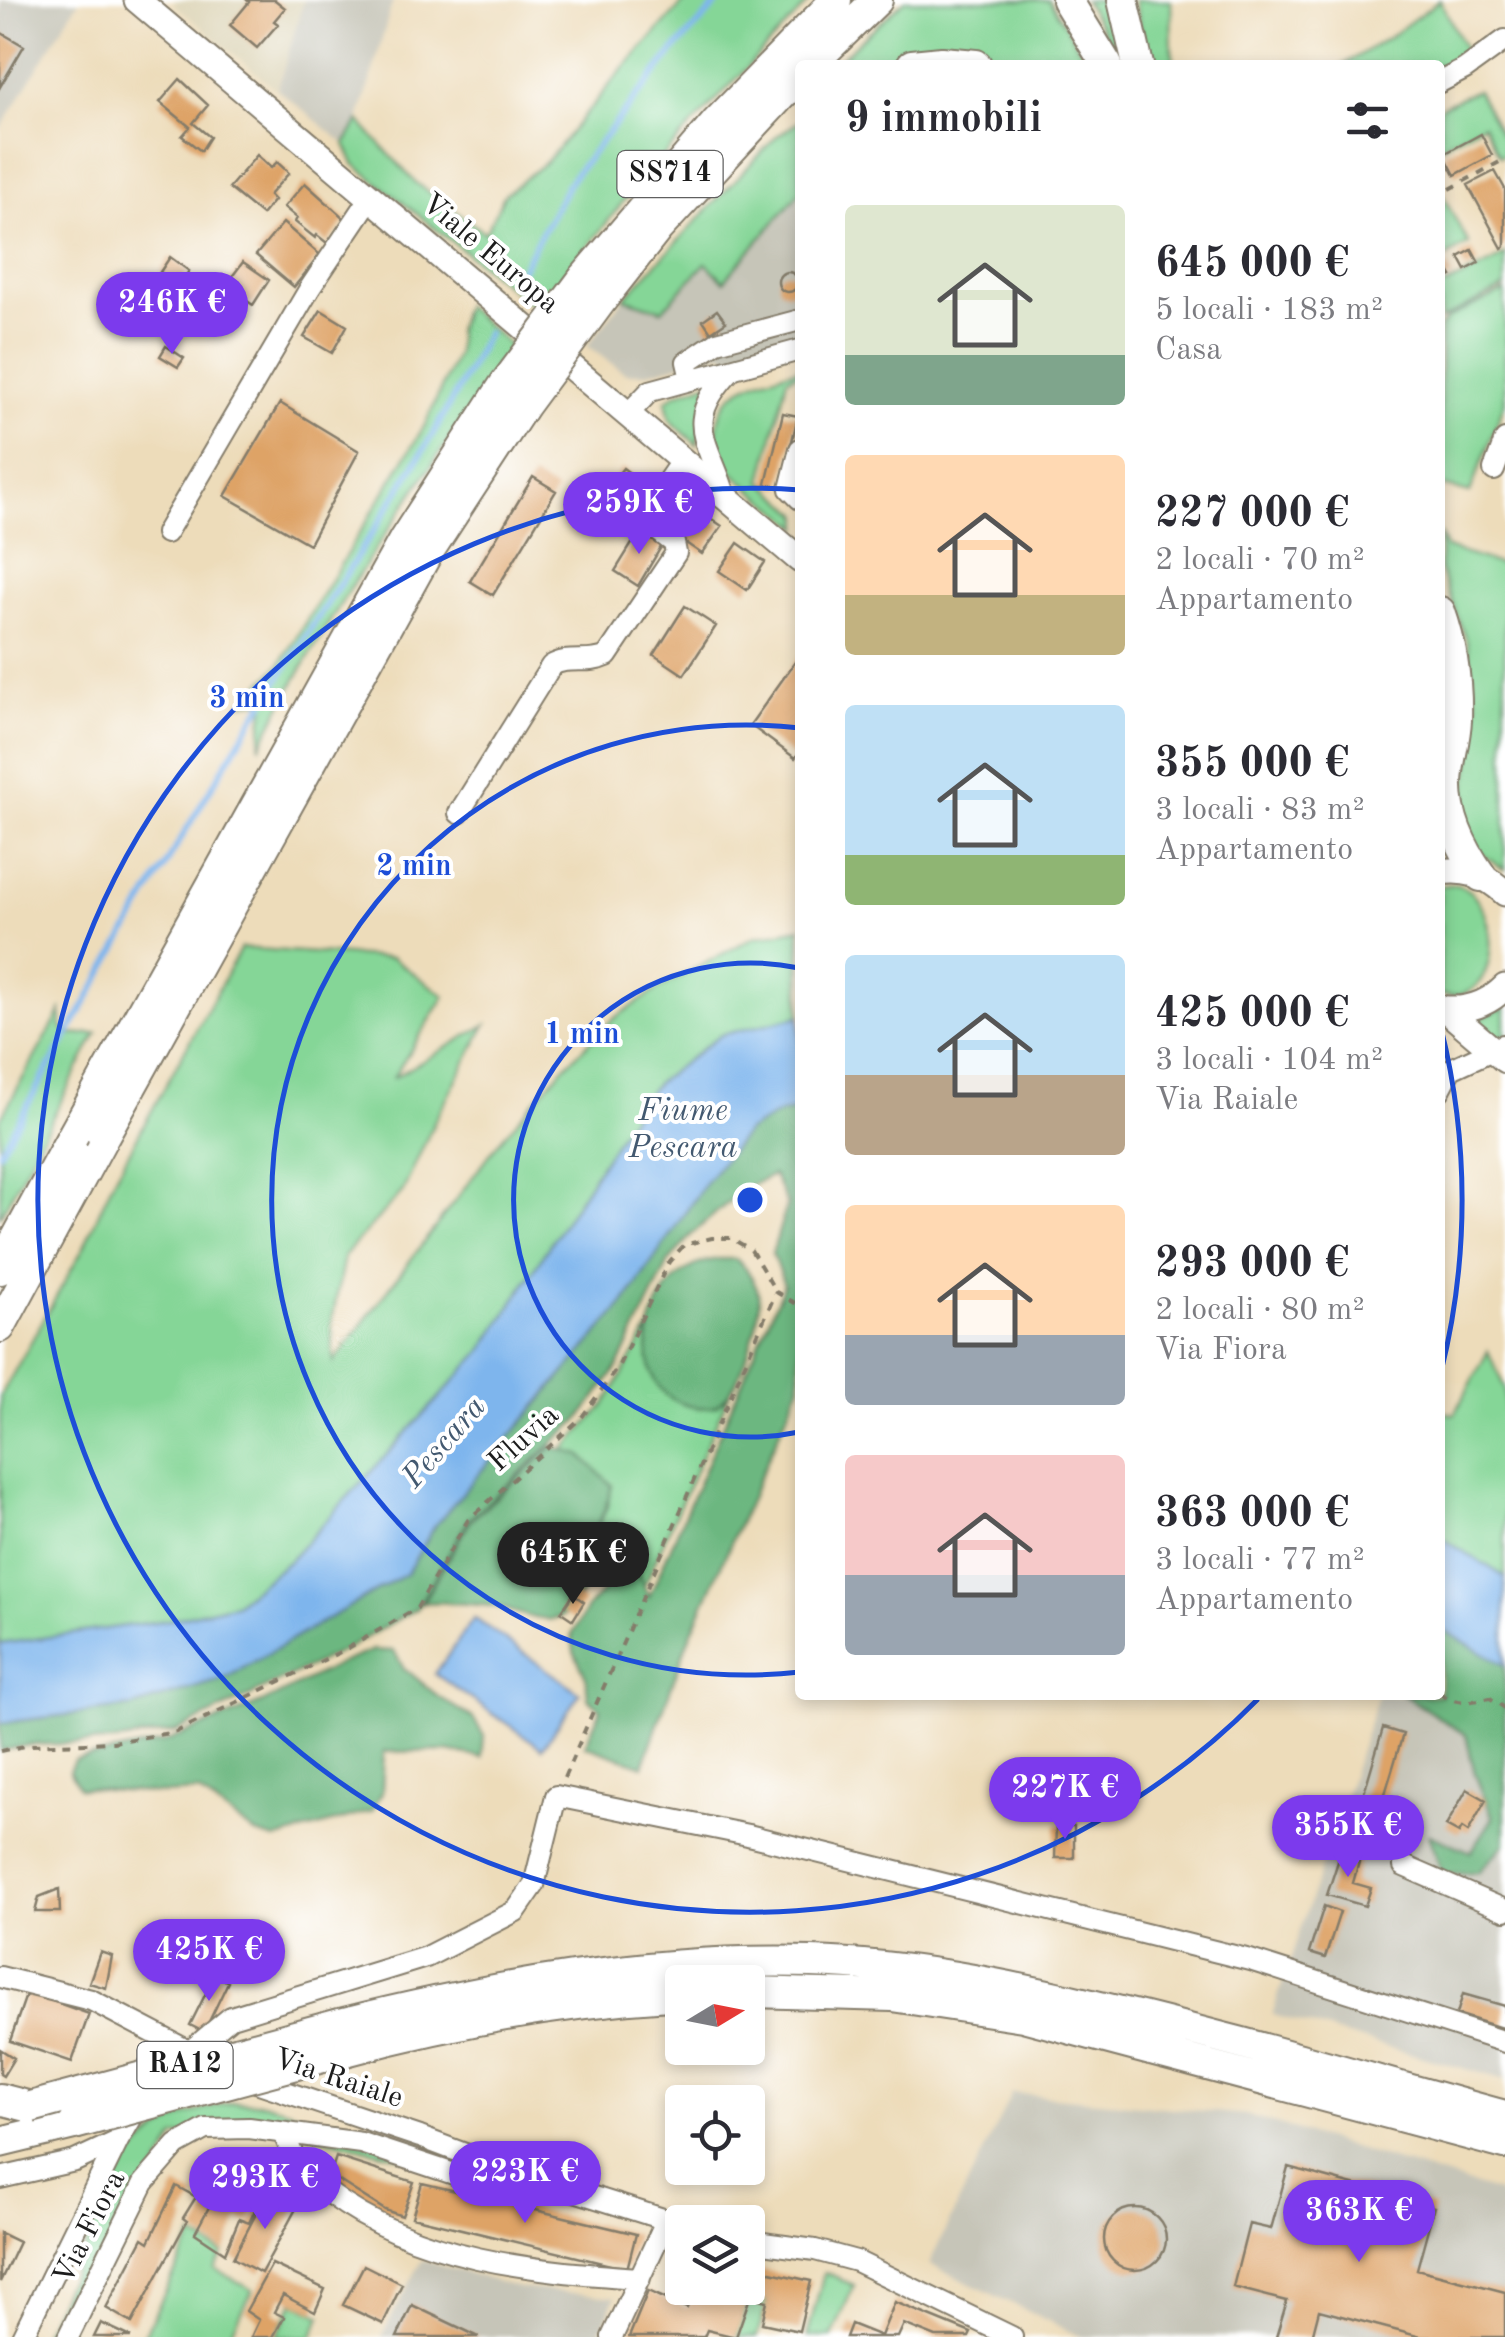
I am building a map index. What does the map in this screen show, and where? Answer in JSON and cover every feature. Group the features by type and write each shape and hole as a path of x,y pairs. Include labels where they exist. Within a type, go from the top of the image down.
{"highway":[{"name":"SS714","path":"0,1327 426,555 524,405 595,286 716,122 836,0"},
{"path":"815,60 877,0"},
{"path":"1067,0 1104,60"},
{"path":"1124,0 1137,60"},
{"name":"SS714","path":"0,1269 404,540 505,384 795,81"},
{"path":"718,163 749,153 795,111"},
{"path":"1445,630 1451,651 1456,721 1445,779"},
{"path":"1445,789 1455,830 1496,884"},
{"path":"343,2038 496,2004 595,1975 734,1962 814,1962 988,1981 1163,2022 1505,2116"},
{"path":"765,1992 892,1996 1023,2016 1505,2144"},
{"path":"496,2004 665,1995"},
{"name":"RA12","path":"0,2114 343,2038"},
{"name":"RA12","path":"0,2142 74,2124 343,2038"},
{"path":"0,2099 31,2106"}],"main road":[{"name":"Viale Europa","path":"138,0 795,556"},
{"path":"1445,871 1456,870 1496,884"},
{"path":"1445,1009 1475,1007 1505,987"},
{"path":"1445,1010 1501,1052"}],"street":[{"path":"1445,80 1465,70 1505,40"},
{"path":"166,532 310,288 371,198"},
{"path":"691,380 686,362 716,342 795,321"},
{"path":"628,414 650,391 795,351"},
{"path":"726,498 704,444 702,426 708,399 734,368"},
{"path":"1494,470 1505,440"},
{"path":"459,813 551,666 561,660 596,662 607,656 676,553 674,543 648,523 649,508 682,460"},
{"path":"795,468 790,489 795,494"},
{"path":"1446,1066 1501,1052"},
{"path":"22,2337 118,2140 183,2048 231,2018 426,1957 516,1911 534,1885 556,1796 586,1799 748,1835 1250,1960 1505,2042"},
{"path":"1404,1866 1505,1910"},
{"name":"Via Raiale","path":"0,1977 91,2000 247,2080 665,2220"},
{"name":"Via Fiora","path":"68,2337 144,2182 176,2144 206,2129 249,2128 361,2143 476,2181 505,2169"},
{"path":"284,2134 304,2175 358,2215 424,2243 496,2263 572,2274 640,2278"},
{"path":"0,2178 75,2161 118,2140"},
{"name":"Via Raiale","path":"612,2337 640,2278 665,2238"},
{"path":"765,2244 845,2258 987,2331 1012,2337"}],"path":[{"path":"1450,189 1505,159"},
{"name":"Fluvia","path":"0,1751 29,1745 113,1742 176,1732 348,1648 417,1608 468,1520 582,1416 618,1367 669,1262 684,1245 730,1238 751,1250 776,1292 795,1303"},
{"path":"556,1796 776,1292"},
{"path":"1445,1697 1470,1702 1490,1698 1505,1708"}],"shaded area":[{"path":"0,0 79,0 0,130"},
{"path":"175,0 304,0 276,89 174,4"},
{"path":"304,0 393,0 359,121 345,144 277,89"},
{"path":"795,198 795,342 728,360 723,353 645,373 625,373 587,346 624,298 662,310 707,263 724,281"},
{"path":"1376,1700 1412,1700 1466,1735 1475,1774 1493,1818 1471,1852 1479,1872 1505,1843 1505,2080 1272,2015"},
{"path":"1012,2093 1247,2115 1505,2195 1505,2337 1082,2337 929,2264"},
{"path":"422,2260 520,2288 616,2297 598,2337 381,2337"}],"green space":[{"path":"686,0 811,0 638,183 538,310 354,164 345,144 359,121 415,182 485,233 505,194 547,161"},
{"path":"905,0 1049,0 1087,60 1010,60 986,55 839,60"},
{"path":"1084,0 1111,0 1121,51 1115,51"},
{"path":"1134,0 1171,0 1174,60 1148,60"},
{"path":"1440,0 1467,53 1494,38 1467,60 1445,71 1445,60 1351,60"},
{"path":"1477,90 1505,142 1505,154 1500,156 1483,124 1445,144 1445,105"},
{"path":"795,124 795,198 724,281 706,263 662,310 624,298 777,136"},
{"path":"1445,200 1469,244 1445,258"},
{"path":"1505,254 1505,287 1445,317 1445,286"},
{"path":"1505,291 1505,402 1470,493 1445,487 1448,318"},
{"path":"464,305 512,347 348,593 260,747 265,700 242,703 279,666 425,425 457,353 457,331"},
{"path":"795,370 795,375 787,379 762,481 795,510 795,524 745,484 729,468 720,451 717,432 725,404 757,381"},
{"path":"710,382 697,445 670,420 666,401"},
{"path":"1445,546 1505,566 1505,870 1481,854 1461,815 1477,705 1467,642 1445,584"},
{"path":"1453,884 1470,892 1482,907 1489,927 1486,969 1477,985 1461,994 1445,994 1445,885"},
{"path":"795,929 795,1017 721,1035 657,1083 640,1103 483,1350 289,1561 235,1604 168,1620 0,1644 0,1397 84,1247 112,1183 241,948 392,958 445,996 393,1078 486,1025 437,1116 403,1191 344,1256 331,1326 334,1362 502,1138 563,1068 613,1019 663,986 754,937"},
{"path":"1505,1007 1505,1035 1498,1042 1470,1022"},
{"path":"61,1011 61,1027 71,1035 97,1033 0,1217 0,1119"},
{"path":"795,1111 795,1396 687,1643 643,1766 585,1745 601,1709 588,1698 586,1677 574,1652 572,1635 588,1606 610,1584 629,1554 649,1597 784,1284 772,1254 787,1204 773,1175 743,1189 691,1235 669,1262 618,1367 582,1417 468,1520 417,1608 348,1648 176,1732 113,1742 29,1745 0,1751 0,1723 132,1707 224,1679 407,1573 436,1524 625,1302 705,1183 747,1131 780,1113"},
{"path":"736,1259 745,1268 756,1285 758,1313 751,1344 730,1391 715,1406 689,1406 673,1400 654,1378 649,1364 649,1333 658,1304 675,1280 698,1264"},
{"path":"647,1332 651,1372 716,1406 730,1392 643,1588 629,1554 595,1535 609,1502 565,1449 606,1403"},
{"path":"1488,1351 1505,1389 1505,1577 1445,1540 1445,1413 1455,1414"},
{"path":"553,1447 581,1455 612,1485 597,1529 586,1582 571,1609 561,1616 540,1619 492,1606 422,1603 470,1521"},
{"path":"1445,1631 1505,1665 1505,1843 1479,1872 1442,1874 1429,1834 1471,1852 1493,1818 1475,1774 1466,1735 1412,1700 1445,1700"},
{"path":"373,1650 394,1651 403,1667 439,1697 473,1718 484,1736 482,1758 447,1751 384,1752 382,1793 372,1811 275,1840 256,1834 198,1792 164,1794 79,1788 69,1771 74,1760 165,1742 262,1703"},
{"path":"233,2102 263,2102 484,2172 479,2176 252,2121 175,2137 62,2337 41,2337 127,2162 150,2138 174,2122"},
{"path":"193,2236 223,2254 215,2269 253,2290 232,2331 240,2337 143,2337"},
{"path":"824,2273 854,2285 832,2337 807,2337"},
{"path":"767,2301 757,2337 736,2337 747,2305 765,2305"},
{"path":"294,2302 322,2316 312,2337 276,2337"}],"water":[{"name":"Fiume Pescara","path":"795,1017 795,1111 780,1113 747,1131 705,1183 625,1302 436,1524 407,1573 224,1679 132,1707 0,1723 0,1644 168,1620 235,1604 289,1561 483,1350 640,1103 657,1083 721,1035"},
{"path":"1445,1540 1505,1577 1505,1665 1445,1631"},
{"path":"474,1618 580,1693 542,1748 435,1674"}],"building":[{"path":"247,0 275,0 285,8 274,21 278,24 257,48 230,25"},
{"path":"0,32 24,46 0,87"},
{"path":"180,79 208,105 193,123 210,137 201,151 182,136 190,127 160,102"},
{"path":"1481,134 1492,155 1455,175 1445,153"},
{"path":"257,155 271,168 277,162 289,173 269,195 274,200 262,215 229,188"},
{"path":"1495,171 1505,189 1502,248 1468,185"},
{"path":"305,183 346,220 327,243 295,222 297,218 284,207"},
{"path":"283,223 320,255 294,287 256,255"},
{"path":"1472,250 1479,263 1466,270 1459,257"},
{"path":"170,257 189,271 179,285 160,272"},
{"path":"243,262 269,280 253,305 237,294 212,332 191,317 215,280 225,286"},
{"path":"788,272 795,275 795,289 788,292 778,282"},
{"path":"321,310 347,326 332,353 304,337"},
{"path":"717,310 726,322 711,332 703,320"},
{"path":"166,346 184,358 178,367 160,356"},
{"path":"280,403 359,451 309,544 225,496"},
{"path":"783,413 795,415 781,487 766,484"},
{"path":"623,468 651,489 625,523 597,501"},
{"path":"533,477 556,491 493,595 470,581"},
{"path":"678,496 722,526 702,554 658,524"},
{"path":"641,529 664,542 638,586 615,571"},
{"path":"738,543 765,562 747,590 719,571"},
{"path":"685,606 716,626 684,675 654,655"},
{"path":"795,662 795,758 750,725"},
{"path":"602,1541 617,1550 597,1581 583,1572"},
{"path":"573,1594 584,1602 573,1620 561,1612"},
{"path":"1383,1728 1403,1734 1382,1804 1406,1811 1397,1843 1353,1830"},
{"path":"1467,1789 1486,1800 1468,1832 1462,1828 1459,1833 1446,1826"},
{"path":"1056,1825 1074,1826 1074,1858 1055,1858"},
{"path":"1342,1849 1361,1855 1353,1883 1371,1888 1365,1906 1327,1895"},
{"path":"59,1889 60,1912 35,1912 39,1897"},
{"path":"1324,1906 1340,1912 1325,1958 1309,1953"},
{"path":"100,1952 112,1956 106,1988 89,1983"},
{"path":"215,1975 228,1982 204,2032 190,2025"},
{"path":"27,1992 89,2014 72,2062 10,2041"},
{"path":"1463,1994 1505,2006 1505,2029 1457,2014"},
{"path":"0,2049 14,2058 3,2076 0,2074"},
{"path":"336,2157 414,2182 402,2216 385,2210 330,2175"},
{"path":"1288,2167 1434,2207 1417,2269 1505,2292 1505,2337 1421,2337 1319,2310 1312,2337 1276,2337 1287,2301 1233,2287 1249,2224 1271,2229"},
{"path":"229,2170 264,2190 249,2223 239,2219 225,2253 195,2233"},
{"path":"422,2183 636,2234 627,2269 412,2217"},
{"path":"176,2186 196,2197 132,2323 106,2308 143,2238 149,2242"},
{"path":"268,2191 297,2207 261,2273 233,2258"},
{"path":"1135,2208 1157,2217 1166,2239 1157,2261 1135,2270 1113,2261 1104,2239 1113,2217"},
{"path":"0,2233 19,2242 0,2282"},
{"path":"272,2264 325,2289 315,2312 283,2295 274,2312 284,2317 273,2337 251,2337 259,2320 246,2311"},
{"path":"364,2265 402,2284 383,2324 343,2305"},
{"path":"765,2271 811,2281 799,2331 762,2323 767,2301"},
{"path":"648,2291 665,2298 665,2305 687,2308 747,2305 736,2337 707,2330 704,2337 629,2337"},
{"path":"895,2302 971,2333 969,2337 936,2337 904,2324 898,2337 846,2337 851,2324 881,2336"},
{"path":"412,2305 479,2337 397,2337"},
{"path":"101,2323 131,2337 94,2337"}],"waterway":[{"path":"514,283 571,179 672,53 721,0"},
{"path":"0,1152 212,786 431,436 487,333"}],"water label":[{"name":"Pescara","path":"445,1443"}]}
